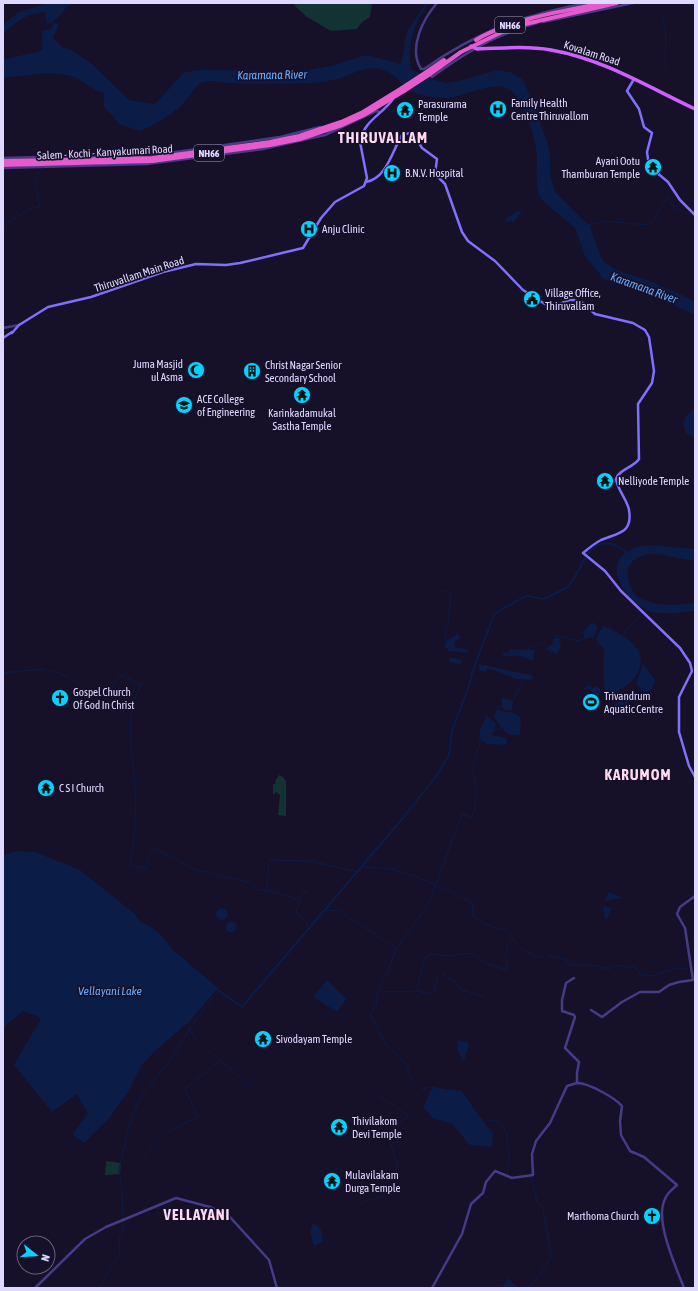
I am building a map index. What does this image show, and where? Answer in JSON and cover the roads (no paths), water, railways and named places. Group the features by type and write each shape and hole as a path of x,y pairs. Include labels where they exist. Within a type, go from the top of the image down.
{"highway":[{"name":"NH66","path":"428,71 458,51 498,29 526,20 603,3"},
{"name":"NH66","path":"428,71 461,52 512,27 618,3"},
{"name":"Salem - Kochi - Kanyakumari Road","path":"3,161 152,158 270,142 323,131 363,112 403,89 428,71"},
{"name":"Salem - Kochi - Kanyakumari Road","path":"3,165 152,161 270,145 323,131 364,116 395,97 403,89"}],"main road":[{"name":"Kovalam Road","path":"473,47 552,50 596,63 635,78 695,109"},
{"path":"635,78 627,91 639,109 644,127 652,133 647,152 649,166 668,182 680,200 695,215"},
{"path":"366,182 367,178 360,142 361,136 367,125 395,97"},
{"name":"Thiruvallam Main Road","path":"12,333 19,325 49,307 91,297 180,268 196,264 226,265 298,251 306,245 321,218 335,202 364,186 366,182 372,181 380,175 392,156 402,135 410,133 416,138 422,148 437,159 435,174 445,184 462,232 468,242 495,261 523,290 548,306 555,306 569,300 583,303 595,314 633,323 645,330 649,337 654,371 652,383 638,404 639,458 635,464 621,472 616,479 619,490 629,510 628,523 626,528 619,534 601,540 583,553 605,571 621,591 680,648 690,663 692,671 679,697 679,732 689,766 695,777"},
{"name":"Thiruvallam Main Road","path":"3,338 12,333 28,320"}],"street":[{"path":"437,3 425,20 419,33 417,50 418,65 421,69 428,71 432,76 473,47 530,25 633,3"},
{"path":"428,71 476,36 496,27 521,18 587,3"},
{"path":"3,168 173,161 280,147 376,111 380,112"},
{"path":"3,158 162,154 323,131"},
{"path":"3,328 19,325"},
{"path":"592,1010 600,1016 604,1016 622,1002 640,992 659,992 674,983 692,980 685,928 677,914 680,907 695,896"},
{"path":"574,978 568,981 564,986 561,1009 575,1018 565,1048 579,1062 577,1083"},
{"path":"432,1288 462,1234 470,1204 483,1193 486,1182 495,1171 512,1178 533,1175 532,1154 536,1141 550,1123 567,1086 577,1083 584,1084 598,1091 622,1106 620,1121 621,1135 630,1151 644,1157 677,1185 665,1199 662,1216 665,1232 684,1288"},
{"path":"35,1288 42,1279 85,1238 106,1227 174,1199 182,1199 210,1207 229,1216 249,1240 269,1260 277,1288"}],"water":[{"path":"47,3 74,3 67,7 51,24 46,23 45,12 29,15 14,24 3,34 3,24 19,12"},
{"name":"Karamana River","path":"426,3 429,3 419,18 413,34 410,51 411,69 431,79 446,83 459,81 498,70 510,72 522,79 533,101 548,145 551,162 550,175 555,192 589,225 602,259 617,270 647,280 695,302 695,315 646,292 615,284 603,278 585,256 575,228 543,201 539,195 537,181 537,156 532,130 520,102 510,90 504,87 496,86 448,98 430,97 414,92 389,73 379,69 369,69 341,78 315,83 258,84 206,81 197,86 183,104 173,112 157,123 140,131 119,124 104,106 104,93 95,90 71,76 46,73 3,77 3,59 38,52 43,49 41,31 51,29 54,23 59,25 53,38 62,47 73,51 92,64 129,100 155,104 184,72 202,70 301,71 331,66 366,55 401,64 407,31"},
{"path":"518,211 522,212 515,221 506,222 506,218"},
{"path":"695,407 695,438 686,433 683,424 685,418"},
{"path":"650,545 695,549 695,560 687,560 656,554 641,556 630,564 627,572 634,594 648,602 656,604 671,605 695,603 695,611 666,613 649,611 640,606 625,591 617,572 618,563 622,555 632,549"},
{"path":"592,622 598,627 593,639 589,637 585,640 583,632"},
{"path":"603,626 617,632 634,645 640,657 641,665 638,672 627,685 620,690 605,695 603,675 604,648 599,644 596,638"},
{"path":"456,635 462,637 455,641 454,647 467,649 469,653 449,651 444,646 447,641"},
{"path":"554,638 559,638 561,646 557,654 545,649 552,644"},
{"path":"511,649 535,650 533,661 521,656 504,656 501,652 507,653"},
{"path":"450,657 462,660 460,665 449,662"},
{"path":"479,664 534,676 530,680 517,679 487,668 486,672 479,670"},
{"path":"643,664 655,680 652,690 644,693 636,683"},
{"path":"590,685 592,688 598,686 602,693 596,697 589,689 582,689"},
{"path":"590,693 595,705 590,708 585,695"},
{"path":"502,698 513,701 512,710 505,710 502,707"},
{"path":"621,699 628,702 628,713 615,713 615,704"},
{"path":"496,710 515,713 521,718 520,735 511,735 504,731 494,717"},
{"path":"487,716 496,724 492,735 506,738 507,745 487,744 479,739 480,729"},
{"name":"Vellayani Lake","path":"19,851 35,852 80,870 134,913 141,923 149,926 158,933 172,949 218,988 189,1022 155,1051 141,1066 128,1092 107,1121 84,1143 72,1134 88,1114 77,1094 52,1112 14,1065 41,1018 23,1011 3,1028 3,855"},
{"path":"609,892 623,898 604,901"},
{"path":"603,906 612,908 607,919 605,918"},
{"path":"220,908 224,908 228,914 224,920 220,920 216,916 216,912"},
{"path":"231,921 235,923 237,927 235,931 231,933 227,931 225,927 227,923"},
{"path":"327,980 346,999 337,1012 313,997"},
{"path":"458,1040 469,1043 464,1061 457,1051"},
{"path":"432,1088 462,1091 493,1133 492,1147 470,1145 452,1124 433,1118 423,1107"},
{"path":"313,1223 321,1230 323,1242 314,1246 310,1232"},
{"path":"508,1278 519,1288 504,1288 503,1286"}],"waterway":[{"path":"662,16 666,35 666,68"},
{"path":"3,231 9,222 30,209 40,206 35,185 39,173"},
{"path":"588,225 606,221 647,225 653,221 667,197 674,208 681,212"},
{"path":"215,988 242,1007 403,818 437,775 449,755 452,730 494,614 524,597 528,596 544,599 568,587 589,552 598,545 614,545 627,553"},
{"path":"438,590 451,594 448,623"},
{"path":"622,635 642,613"},
{"path":"447,629 445,640 449,641"},
{"path":"554,635 579,641 586,637"},
{"path":"528,649 545,641"},
{"path":"3,673 45,670"},
{"path":"49,670 71,678 81,686 95,704 103,702 121,675 141,685 135,697 132,710 130,736 135,788 134,836 130,865 146,869 150,854 154,848 197,870 251,883 255,889 269,891"},
{"path":"512,702 524,678"},
{"path":"501,711 496,707 502,706"},
{"path":"491,733 502,727"},
{"path":"474,759 481,741"},
{"path":"397,948 429,903 462,814 472,817 476,794 473,772 474,762"},
{"path":"308,893 303,892 299,900 267,890 269,860 310,861 358,872"},
{"path":"363,866 390,869 414,876 471,902 473,905 472,916 485,924 507,931 522,949 536,957 543,956"},
{"path":"300,900 296,912 307,922 306,925 309,928"},
{"path":"325,910 339,911 396,948 389,969 379,988 376,1005 370,1014 384,1042 409,1067 407,1070 408,1073 422,1089 430,1087 448,1090"},
{"path":"381,992 417,991 424,959 430,954 449,956 470,953 488,964 506,970 506,951 513,939"},
{"path":"548,956 566,959 569,965 592,965 609,969 616,965 636,968 640,974 652,976 677,968 688,969"},
{"path":"692,969 695,973"},
{"path":"441,973 456,982 460,989 484,997"},
{"path":"417,991 430,994 434,993 438,974"},
{"path":"99,1288 120,1253 119,1238 123,1229 123,1216 122,1190 119,1169 130,1122 140,1098 176,1052 191,1026 218,991"},
{"path":"189,1029 211,1054 237,1074 253,1089"},
{"path":"143,1158 167,1133 198,1117 185,1089 219,1061"},
{"path":"375,1093 409,1116 393,1127 396,1131"},
{"path":"484,1122 497,1121 502,1124 505,1129 508,1145 507,1174 513,1177"},
{"path":"387,1179 394,1180 398,1163 396,1162 391,1144 402,1139 398,1135"},
{"path":"524,1288 531,1286 543,1271 551,1256 543,1208 537,1202 532,1178 529,1178"},
{"path":"360,1204 382,1197 386,1184"}],"place":[{"name":"Family Health Centre Thiruvallom","path":"498,109"},
{"name":"Parasurama Temple","path":"405,110"},
{"name":"Ayani Ootu Thamburan Temple","path":"653,167"},
{"name":"B.N.V. Hospital","path":"392,173"},
{"name":"Anju Clinic","path":"309,229"},
{"name":"Village Office, Thiruvallam","path":"532,299"},
{"name":"Juma Masjid ul Asma","path":"196,370"},
{"name":"Christ Nagar Senior Secondary School","path":"252,371"},
{"name":"Karinkadamukal Sastha Temple","path":"302,395"},
{"name":"ACE College of Engineering","path":"184,405"},
{"name":"Nelliyode Temple","path":"605,481"},
{"name":"Gospel Church Of God In Christ","path":"60,698"},
{"name":"Trivandrum Aquatic Centre","path":"591,702"},
{"name":"C S I Church","path":"46,788"},
{"name":"Sivodayam Temple","path":"263,1039"},
{"name":"Thivilakom Devi Temple","path":"339,1127"},
{"name":"Mulavilakam Durga Temple","path":"332,1181"},
{"name":"Marthoma Church","path":"652,1216"}],"district":[{"name":"THIRUVALLAM","path":"383,137"},
{"name":"KARUMOM","path":"638,774"},
{"name":"VELLAYANI","path":"197,1214"}]}
